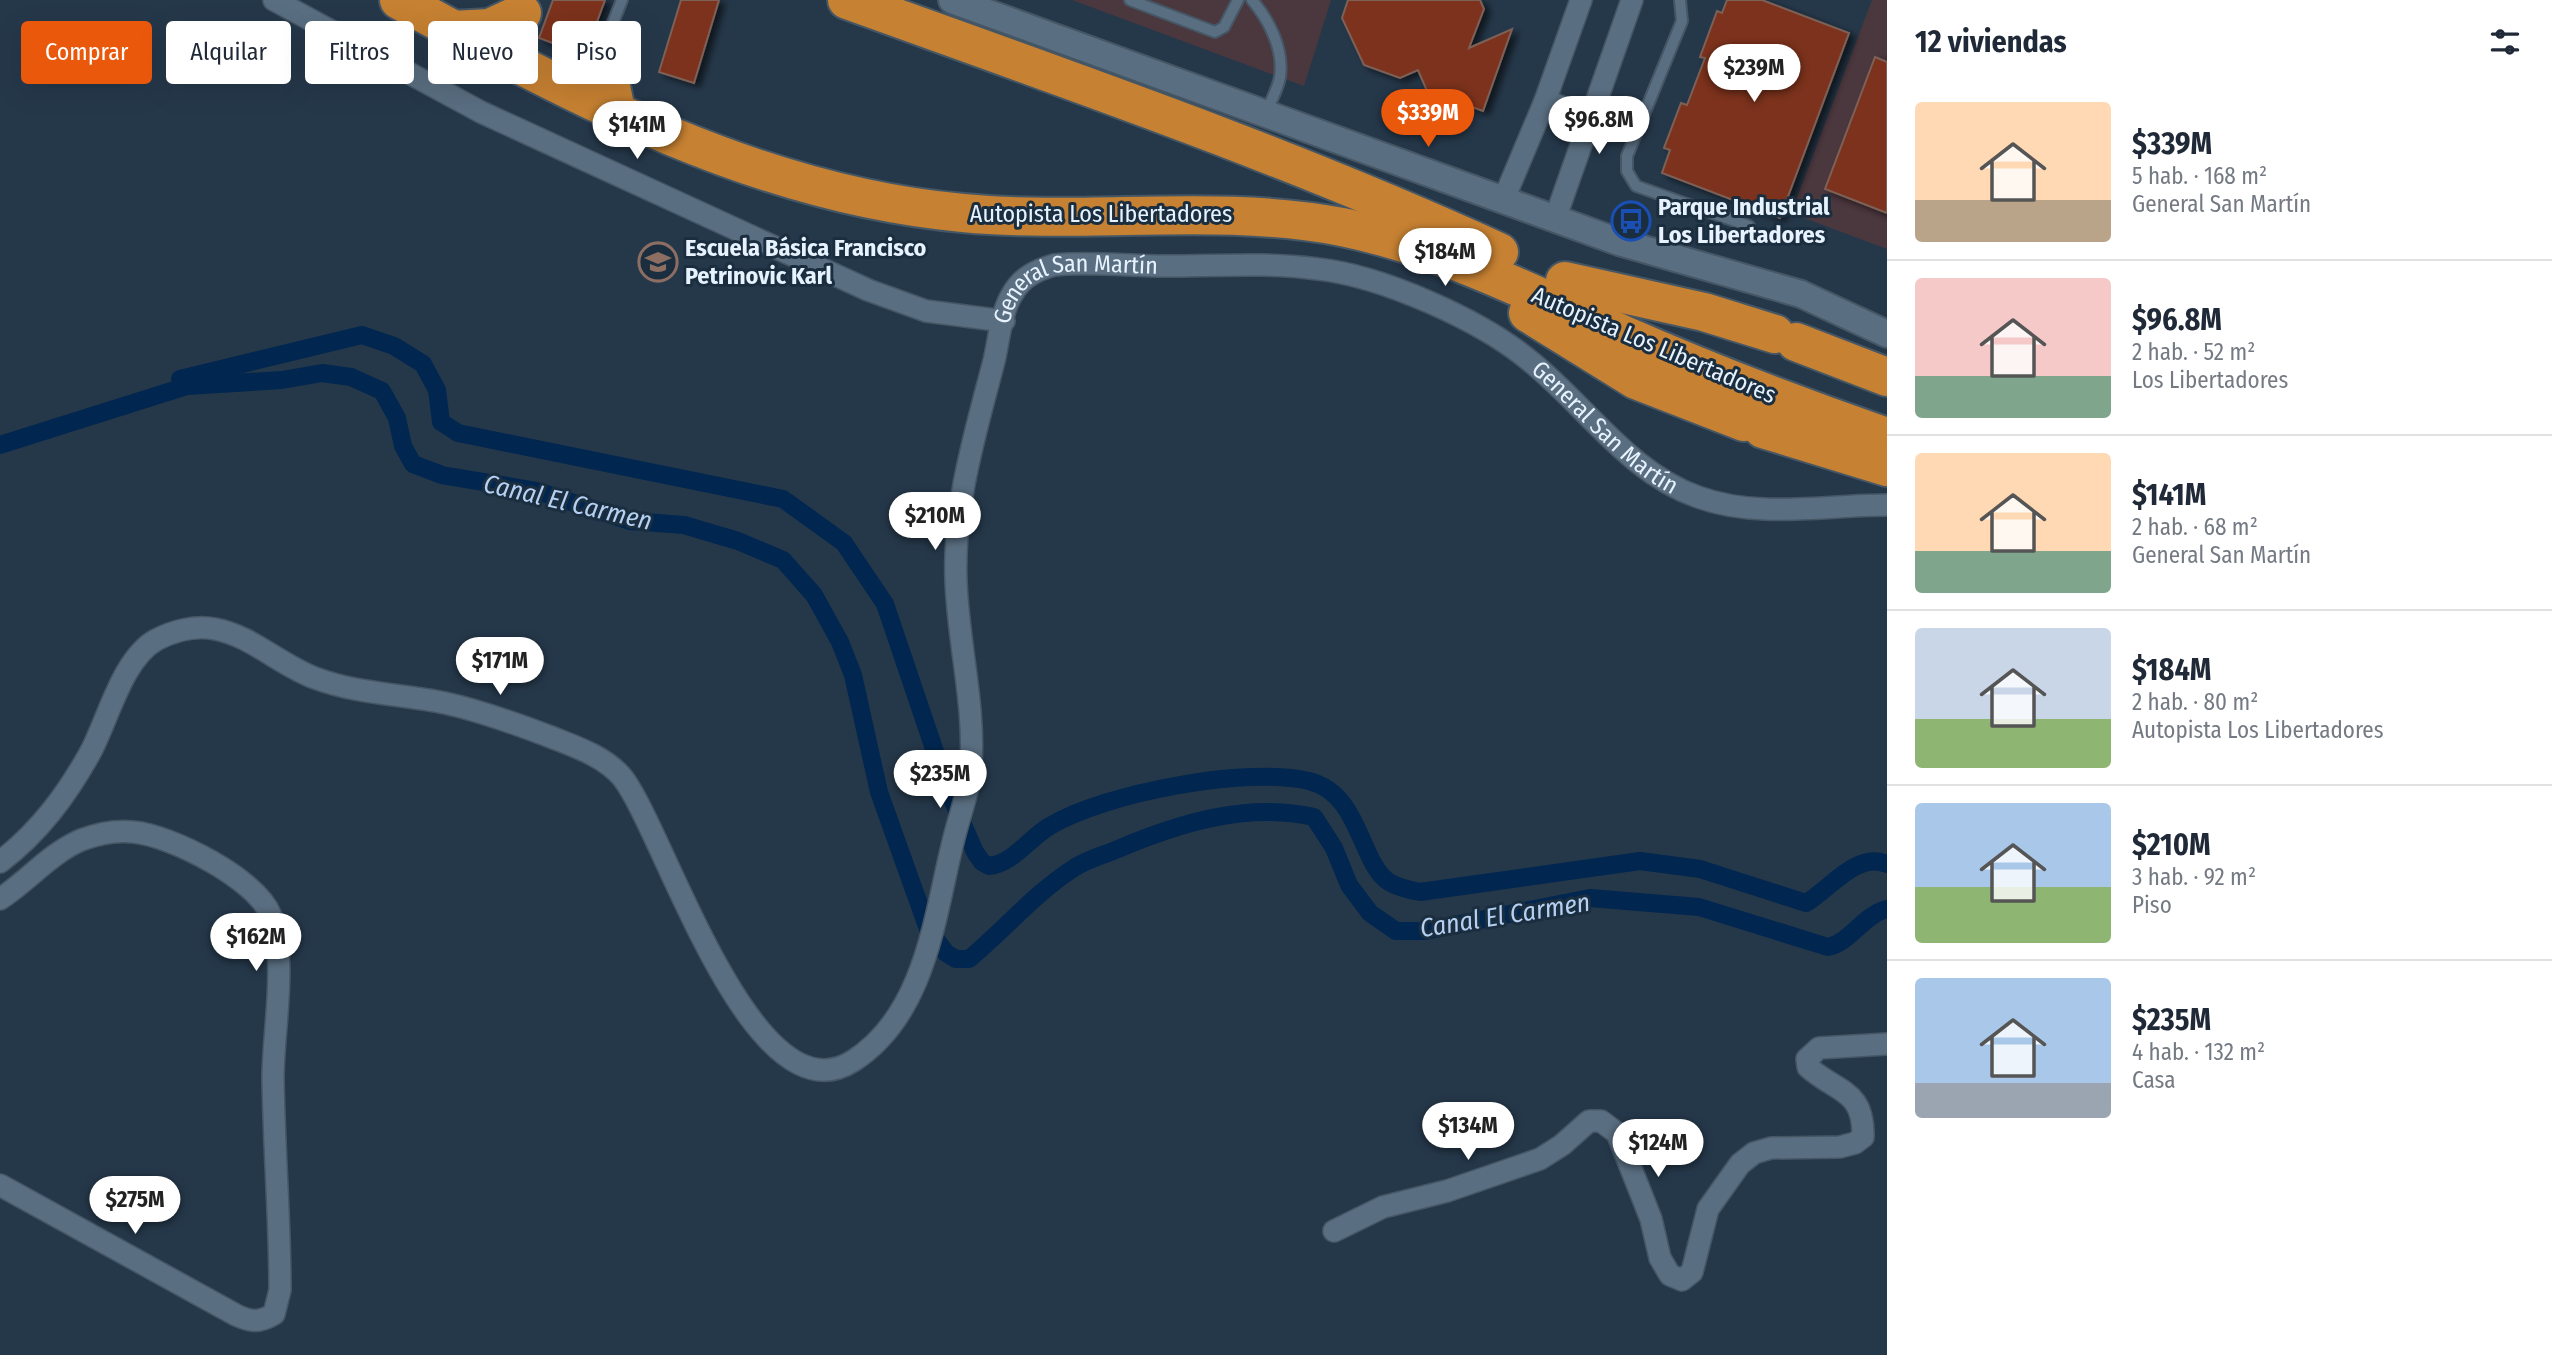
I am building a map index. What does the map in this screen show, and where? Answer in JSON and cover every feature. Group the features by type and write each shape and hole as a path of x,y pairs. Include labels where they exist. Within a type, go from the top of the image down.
{"highway":[{"name":"Autopista Los Libertadores","path":"399,0 437,21"},
{"name":"Autopista Los Libertadores","path":"847,0 1204,130 1405,210 1758,363 1887,409"},
{"path":"502,21 522,9"},
{"name":"Autopista Los Libertadores","path":"538,74 617,115 774,175 828,191 895,205 966,214 1046,218 1230,214 1343,228 1451,259 1672,356 1887,436"},
{"path":"608,84 617,115"},
{"name":"Autopista Los Libertadores","path":"1343,228 1493,294 1636,380 1754,425 1887,467"},
{"name":"Autopista Los Libertadores","path":"1564,281 1720,316 1887,377"}],"street":[{"name":"General San Martín","path":"274,0 481,112 869,290 926,310 974,319 1004,321 1008,302 1019,284 1038,270 1054,265 1301,267 1339,272 1418,299 1504,342 1532,362 1643,465 1697,497 1737,507 1765,509 1887,505"},
{"path":"952,0 1657,255 1801,294 1887,334"},
{"path":"1503,201 1545,101 1581,0"},
{"path":"1555,219 1632,0"},
{"path":"1545,101 1591,117"},
{"path":"0,862 41,827 56,807 91,752 124,677 150,643 180,630 207,627 231,632 311,677 351,689 444,702 507,721 600,758 622,777 691,921 744,1007 789,1060 810,1067 831,1069 852,1062 892,1022 914,986 938,919 954,836 966,796 970,745 956,581 961,500 1004,321"},
{"path":"0,899 54,855 81,840 108,832 135,832 187,848 258,894 270,914 277,966 273,1075 280,1290 274,1314 263,1321 251,1322 236,1315 0,1185"},
{"path":"1334,1231 1383,1207 1447,1191 1540,1159 1588,1121 1601,1121 1617,1133 1626,1152 1651,1220 1660,1258 1670,1275 1682,1280 1692,1272 1707,1209 1740,1164 1754,1153 1771,1148 1840,1147 1855,1143 1863,1137 1861,1110 1851,1094 1808,1067 1807,1059 1811,1052 1819,1048 1887,1044"}],"lane":[{"path":"610,21 622,0"},
{"path":"1130,0 1215,32 1224,27 1238,0"},
{"path":"1252,0 1267,17 1279,61 1280,77 1265,115"},
{"path":"1680,0 1682,21 1627,156 1627,171 1636,186 1749,226"}],"shaded area":[{"path":"1072,0 1331,0 1304,86"},
{"path":"1872,0 1887,0 1887,249 1791,213"}],"building":[{"path":"553,0 605,0 597,21 552,21 552,43 539,38"},
{"path":"681,0 719,0 694,83 659,72"},
{"path":"1348,0 1480,0 1484,9 1469,48 1512,29 1483,111 1427,91 1418,70 1400,78 1364,65 1342,18"},
{"path":"1727,0 1762,0 1849,33 1780,218 1662,173 1670,150 1664,148 1681,103 1687,105 1705,58 1700,57 1717,11 1722,13"},
{"path":"1875,57 1887,62 1887,213 1825,189"}],"waterway":[{"path":"180,379 362,335 394,346 423,364 437,390 441,422 458,433 783,499 844,543 885,604 948,790 975,852 982,862 989,866 1014,855 1050,826 1105,803 1177,786 1250,777 1282,777 1309,781 1326,788 1339,799 1349,813 1379,872 1393,884 1420,892 1640,861 1700,869 1806,903 1855,867 1876,861 1887,864"},
{"name":"Canal El Carmen","path":"0,445 187,386 282,380 322,373 351,377 382,391 397,418 403,446 413,464 442,475 537,491 630,521 684,525 738,541 783,560 814,595 840,642 853,675 879,792 928,929 946,953 956,959 969,959 1046,889 1084,862 1189,823 1264,812 1314,817 1334,848 1349,885 1370,913 1396,931 1425,931 1590,898 1699,907 1828,947 1843,940 1878,912 1887,909"}],"place":[{"name":"Parque Industrial Los Libertadores","path":"1631,221"},
{"name":"Escuela Básica Francisco Petrinovic Karl","path":"658,262"}]}
